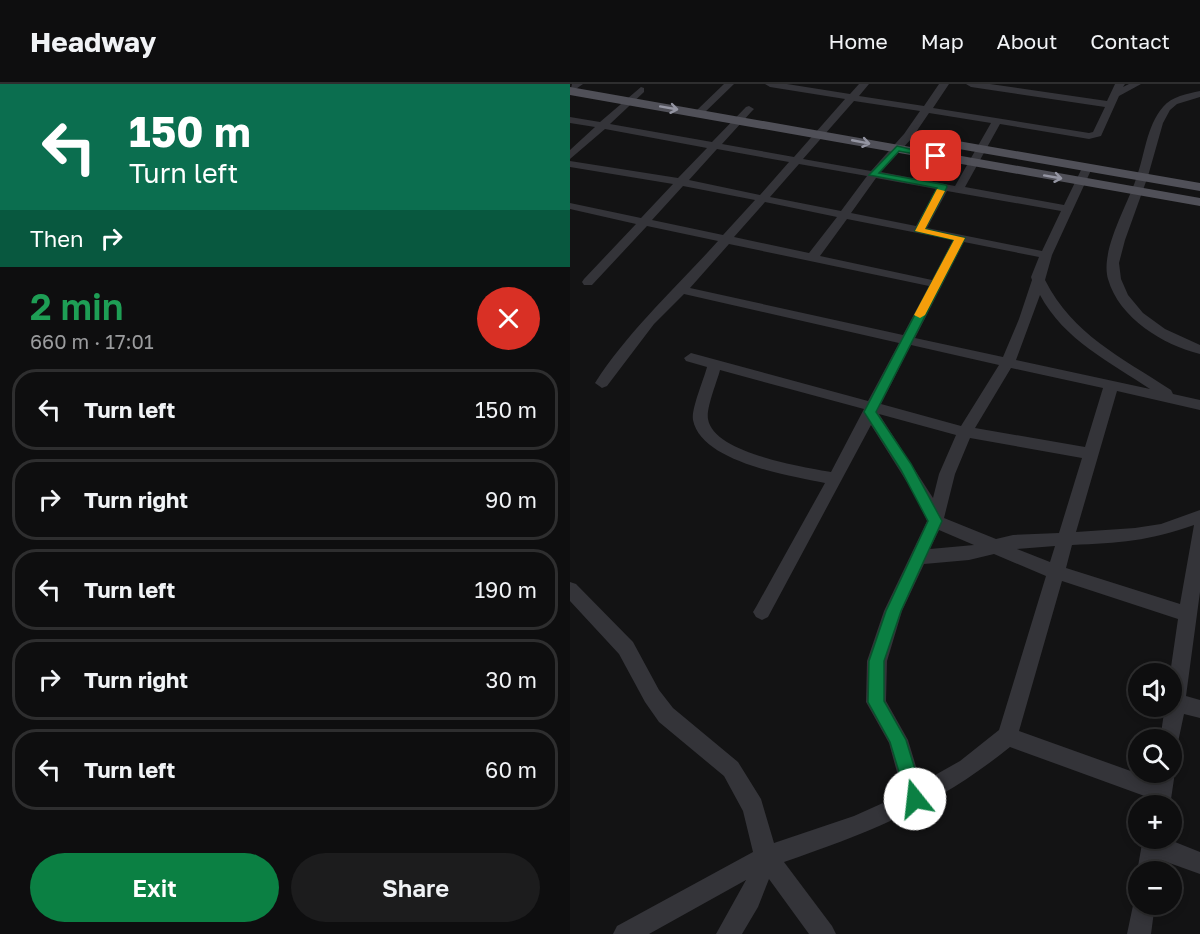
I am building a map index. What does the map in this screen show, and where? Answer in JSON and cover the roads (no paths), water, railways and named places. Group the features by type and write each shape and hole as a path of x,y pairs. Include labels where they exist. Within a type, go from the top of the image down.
{"main road":[{"path":"606,84 755,110"},
{"path":"570,91 738,120 827,125 901,140 983,149 1137,191 1200,202"},
{"path":"901,140 975,163 1084,175 1143,177 1200,187"}],"street":[{"path":"570,91 578,84"},
{"path":"699,113 729,84"},
{"path":"770,84 1094,136 1119,89 1136,84"},
{"path":"602,383 650,321 681,290 864,84"},
{"path":"813,257 944,84"},
{"path":"971,84 1112,105"},
{"path":"1045,95 1050,84"},
{"path":"570,156 642,90"},
{"path":"1200,94 1176,101 1163,113 1158,122 1143,177 1122,230 1113,264 1114,278 1125,303 1139,318 1162,334 1200,350"},
{"path":"588,282 738,120 755,110"},
{"path":"570,120 1068,209"},
{"path":"959,189 997,121"},
{"path":"570,164 680,182 1046,255"},
{"path":"915,799 898,740 876,702 877,661 893,611 935,521 947,474 965,432 1008,361 1026,319 1037,277 1084,175"},
{"path":"920,231 943,187"},
{"path":"570,206 935,284"},
{"path":"762,612 835,480 960,238"},
{"path":"1037,277 1055,312 1076,333 1099,352 1149,381 1174,399"},
{"path":"681,290 1200,405"},
{"path":"691,358 872,409 965,432 1090,454"},
{"path":"716,364 700,418 700,425 714,440 736,453 758,461 835,480"},
{"path":"625,934 766,857 857,826 915,799 967,768 1007,736 1112,384"},
{"path":"872,409 917,484 935,521 1055,572 1188,614"},
{"path":"919,557 969,553 992,545 1066,538 1135,535 1162,530 1200,516"},
{"path":"1181,663 1200,529"},
{"path":"570,588 626,648 652,696 666,715 731,769 753,807 766,857 824,934"},
{"path":"1182,704 1200,709"},
{"path":"1007,736 1162,790"},
{"path":"1169,849 1200,863"},
{"path":"728,934 750,899 766,857"},
{"path":"1138,934 1141,915"}]}
